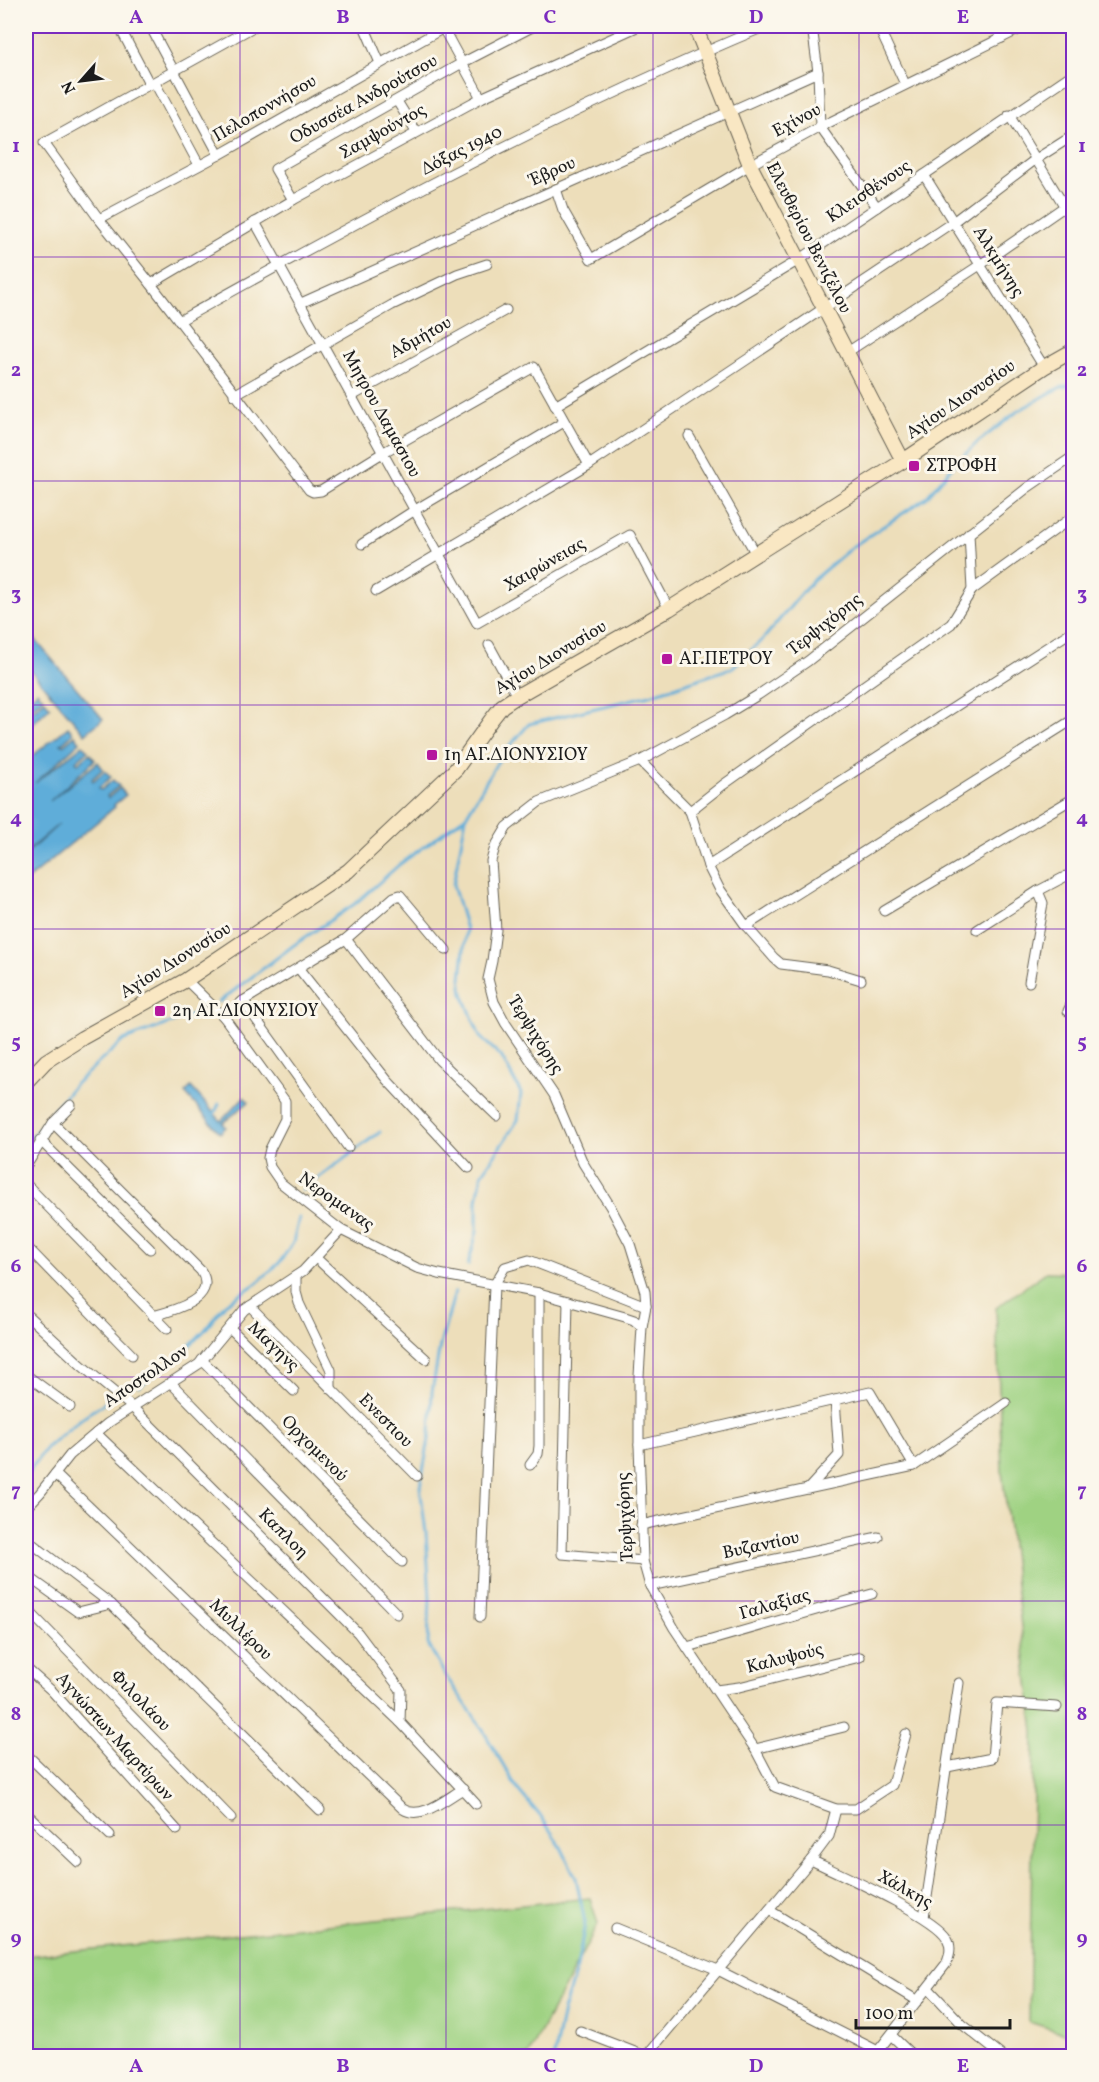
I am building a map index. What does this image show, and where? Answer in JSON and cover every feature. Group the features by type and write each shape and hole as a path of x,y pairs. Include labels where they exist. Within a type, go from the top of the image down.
{"street":[{"path":"119,26 199,165"},
{"path":"150,26 219,154"},
{"path":"255,26 44,143 99,219 234,395 304,485 313,492 321,490 534,367 589,465"},
{"path":"364,26 380,63"},
{"name":"Οδυσσέα Ανδρούτσου","path":"293,200 275,169 462,63 534,26"},
{"name":"Σαμψούντος","path":"151,284 293,200 416,132 481,98 639,26"},
{"name":"Ελευθερίου Βενιζέλου","path":"695,26 727,112 750,165 903,461"},
{"name":"Δόξας 1940","path":"179,321 279,265 504,147 704,51 766,26"},
{"path":"812,26 818,72 820,127 877,207"},
{"path":"878,26 905,84"},
{"path":"996,26 1002,38"},
{"name":"Εχίνου","path":"556,189 563,210 591,259 750,165 820,127 1026,26"},
{"path":"445,27 481,98"},
{"name":"Πελοποννήσου","path":"99,219 445,27"},
{"name":"Έβρου","path":"301,303 818,72"},
{"name":"Κλεισθένους","path":"555,406 799,260 1009,115 1074,73"},
{"path":"397,101 416,132"},
{"path":"1009,115 1074,222"},
{"path":"376,591 589,465 953,222 1036,159 1074,135"},
{"name":"Αλκμήνης","path":"924,175 1044,367"},
{"path":"846,353 1074,200"},
{"name":"Μητρου Δαμασιου","path":"255,222 477,623"},
{"path":"234,395 392,305 429,286 487,264"},
{"name":"Αδμήτου","path":"352,396 506,310"},
{"name":"Αγίου Διονυσίου","path":"26,1082 46,1061 73,1043 186,980 348,871 456,769 502,706 669,609 903,461 1044,367 1074,350"},
{"path":"362,544 564,422"},
{"path":"688,436 756,554"},
{"name":"Τερψιχόρης","path":"836,1809 775,1787 755,1749 674,1629 650,1586 643,1561 641,1525 639,1376 642,1327 646,1306 640,1271 630,1244 610,1206 583,1163 554,1095 494,1002 488,979 496,930 491,861 495,847 507,827 539,802 640,761 725,716 758,695 808,661 1027,488 1074,456"},
{"path":"690,811 723,784 951,624 972,590 1074,516"},
{"path":"969,533 972,590"},
{"name":"Χαιρώνειας","path":"477,623 630,535 669,609"},
{"path":"708,866 1074,630"},
{"path":"489,645 517,696"},
{"path":"746,926 1074,719"},
{"path":"640,761 690,811 708,866 718,888 746,926 774,958 781,964 828,970 861,980"},
{"path":"884,911 1074,798"},
{"path":"977,930 1038,891 1074,872"},
{"path":"1029,982 1043,903 1038,891"},
{"path":"224,1017 243,1001 346,939 394,897 400,895 446,950"},
{"path":"346,939 439,1059 497,1116"},
{"path":"299,969 387,1080 469,1168"},
{"name":"Νερομανας","path":"186,980 224,1017 285,1101 285,1119 268,1158 274,1175 281,1184 341,1230 417,1268 439,1275 539,1293 625,1317 634,1320 642,1327"},
{"path":"1068,1011 1074,999"},
{"path":"243,1001 348,1147"},
{"path":"26,1166 40,1140 71,1105"},
{"path":"53,1123 205,1277 205,1284 194,1300 174,1311 153,1316"},
{"path":"40,1140 150,1249"},
{"path":"26,1184 166,1329"},
{"name":"Αποστολλον","path":"26,1508 70,1455 132,1407 171,1383 202,1360 244,1310 296,1276 341,1230"},
{"path":"26,1246 132,1355"},
{"path":"316,1258 426,1359"},
{"path":"480,1617 494,1285 505,1267 529,1260 646,1306"},
{"path":"296,1276 299,1303 331,1370 331,1389"},
{"path":"530,1465 538,1454 539,1446 539,1293"},
{"path":"568,1301 562,1554 643,1561"},
{"name":"Ενεστιου","path":"250,1306 417,1476"},
{"name":"Καπλοη","path":"26,1314 81,1365 132,1407 358,1633 401,1690 400,1722"},
{"name":"Μαγηνς","path":"230,1328 294,1390"},
{"name":"Ορχομενού","path":"202,1360 402,1562"},
{"path":"26,1375 70,1407"},
{"path":"171,1383 397,1614"},
{"path":"639,1445 870,1392 914,1466"},
{"path":"808,1489 839,1455 835,1400"},
{"path":"641,1525 914,1466 1006,1403"},
{"path":"96,1433 400,1722 476,1804"},
{"name":"Μυλλέρου","path":"55,1474 403,1809 414,1814 423,1812 463,1789"},
{"name":"Βυζαντίου","path":"650,1586 878,1537"},
{"path":"26,1539 111,1604 320,1810"},
{"path":"26,1575 78,1612 111,1604"},
{"name":"Γαλαξίας","path":"687,1647 872,1594"},
{"name":"Φιλολάου","path":"26,1608 231,1818"},
{"name":"Καλυψούς","path":"716,1690 739,1688 860,1657"},
{"name":"Αγνώστων Μαρτύρων","path":"26,1668 52,1690 177,1830"},
{"path":"924,1917 959,1683"},
{"path":"947,1767 992,1758 997,1703 1057,1707"},
{"path":"755,1749 844,1727"},
{"path":"580,2031 646,2056 811,1860 829,1836 836,1809 856,1809 892,1785 906,1734"},
{"path":"26,1754 110,1835"},
{"path":"26,1813 78,1862"},
{"name":"Χάλκης","path":"811,1860 924,1917 946,1936 950,1947 946,1964 876,2054"},
{"path":"769,1910 918,2001"},
{"path":"615,1928 718,1970 876,2054"},
{"path":"928,1988 963,2025 1002,2056"},
{"path":"891,2035 913,2056"}],"green space":[{"path":"1046,1272 1073,1273 1073,2036 1029,2022 1034,1731 1002,1472 996,1308"},
{"path":"590,1898 598,1924 528,2056 26,2056 26,1956"}],"water":[{"path":"26,629 103,719 85,734 26,665"},
{"path":"37,691 43,698 31,708 33,710 45,700 50,707 26,730 26,702"},
{"path":"68,727 73,733 61,744 63,745 75,735 80,742 35,783 83,745 88,751 76,761 78,763 90,753 95,760 50,801 98,762 103,769 92,779 93,781 105,771 111,777 99,788 101,790 113,780 119,786 107,796 108,798 120,788 126,795 114,805 115,807 26,881 26,854 59,824 26,852 26,761"},
{"path":"191,1087 221,1121 244,1097 249,1102 223,1123 226,1127 220,1133 185,1093"}],"waterway":[{"path":"219,1002 294,945 356,903 400,864 466,816 501,756 529,724 650,695 732,668 764,638 813,580 852,547 926,498 951,468 978,442 1018,411 1059,388 1074,384"},
{"path":"466,817 453,885 466,929 461,978 463,994 480,1037 501,1056 521,1093 518,1120 482,1174 477,1200 477,1231 468,1265"},
{"path":"26,1141 74,1085 124,1040 201,1012"},
{"path":"213,1116 219,1104"},
{"path":"302,1190 380,1132"},
{"path":"139,1386 176,1359 205,1330 225,1304 257,1283 279,1263 293,1243 299,1218"},
{"path":"455,1292 440,1345 432,1392 430,1434 420,1487 426,1533 430,1598 428,1644 518,1790 542,1818 561,1847 576,1878 585,1923 577,1968 563,2010 554,2056"},
{"path":"26,1476 46,1448 83,1417 106,1402"}],"place":[{"name":"ΣΤΡΟΦΗ","path":"914,466"},
{"name":"ΑΓ.ΠΕΤΡΟΥ","path":"667,659"},
{"name":"1η ΑΓ.ΔΙΟΝΥΣΙΟΥ","path":"432,755"},
{"name":"2η ΑΓ.ΔΙΟΝΥΣΙΟΥ","path":"160,1011"}]}
